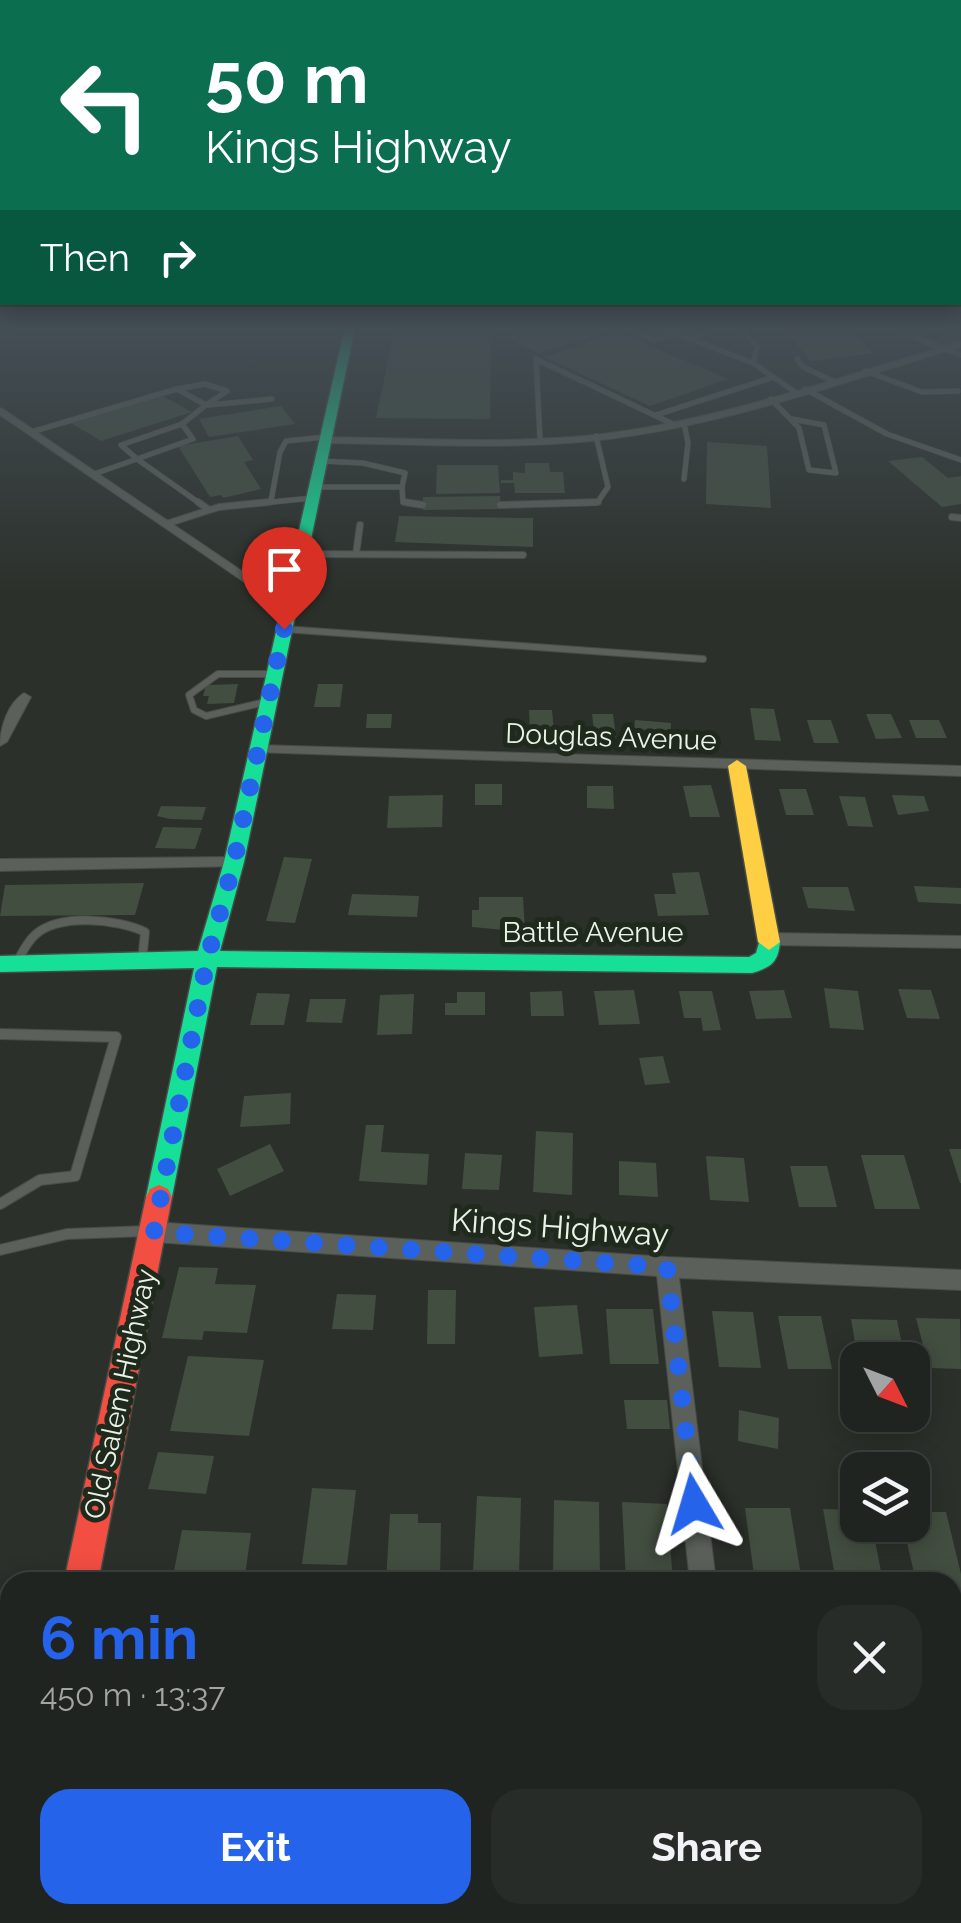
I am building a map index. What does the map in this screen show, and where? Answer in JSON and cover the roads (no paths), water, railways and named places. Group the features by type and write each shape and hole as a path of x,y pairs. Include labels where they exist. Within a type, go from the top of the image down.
{"street":[{"path":"8,417 166,524 287,618"},
{"name":"Old Salem Highway","path":"83,1572 207,960 234,862 330,417"},
{"path":"324,446 596,436 706,417"},
{"path":"0,742 24,697"},
{"name":"Douglas Avenue","path":"258,750 961,771"},
{"path":"737,766 770,939 961,942"},
{"path":"0,865 234,862"},
{"name":"Battle Avenue","path":"207,960 752,964 768,958 770,939"},
{"path":"8,964 207,960"},
{"name":"Kings Highway","path":"154,1232 667,1267 961,1280"},
{"path":"667,1267 702,1572"}],"lane":[{"path":"30,432 81,417"},
{"path":"192,417 182,424 120,445 208,510"},
{"path":"539,417 540,439"},
{"path":"658,417 679,424 688,443 684,479"},
{"path":"790,417 799,428 809,470 836,473 824,425 792,419"},
{"path":"853,417 887,434 961,460"},
{"path":"94,474 192,439 182,424"},
{"path":"500,505 597,503 608,487 596,436"},
{"path":"270,501 286,441 324,446 363,463 405,473 403,502 423,505"},
{"path":"166,524 208,510 314,492 402,486"},
{"path":"952,517 961,518"},
{"path":"356,554 360,524"},
{"path":"300,554 523,555"},
{"path":"287,618 703,659"},
{"path":"269,701 206,716 194,710 189,696 218,674 275,674"},
{"path":"8,964 41,930 77,923 132,924 145,932 142,961"},
{"path":"0,1034 116,1037 75,1176 40,1180 0,1204"},
{"path":"2,1247 67,1234 154,1232"}]}
